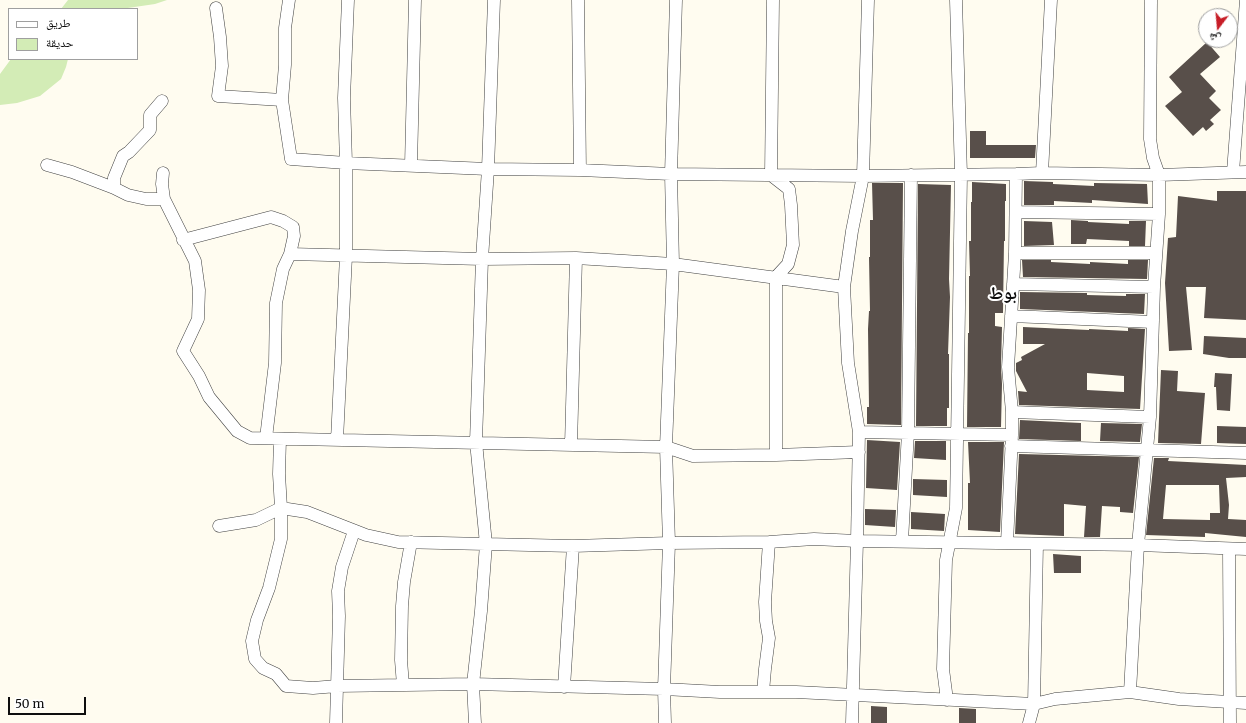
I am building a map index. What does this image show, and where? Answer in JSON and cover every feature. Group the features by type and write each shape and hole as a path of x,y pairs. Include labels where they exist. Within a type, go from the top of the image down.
{"street":[{"path":"289,0 285,28 285,65 282,100 290,159 346,164 671,174 864,176 1042,173 1159,175 1246,172"},
{"path":"337,440 346,256 344,98 348,0"},
{"path":"412,165 415,0"},
{"path":"475,723 473,684 481,611 486,544 476,442 482,259 488,169 494,0"},
{"path":"578,0 580,170"},
{"path":"665,723 664,689 669,543 666,447 673,264 671,174 676,0"},
{"path":"771,175 773,0"},
{"path":"852,723 859,432 848,363 844,287 852,231 864,176 868,0"},
{"path":"946,700 943,669 946,560 948,542 956,508 958,435 958,316 961,175 956,0"},
{"path":"1042,173 1050,0"},
{"path":"1130,692 1138,545 1150,417 1154,287 1159,214 1159,175 1153,158 1150,138 1151,0"},
{"path":"1233,172 1246,0"},
{"path":"216,8 222,66 218,96 282,100"},
{"path":"114,188 114,178 123,156 129,152 150,130 150,115 162,101"},
{"path":"47,165 72,172 128,195 146,199 164,199"},
{"path":"163,173 162,184 164,199 183,240 195,261 199,290 198,319 183,351 199,376 209,397 237,431 250,438 666,447 693,456 859,452"},
{"path":"1007,543 1012,412 1008,367 1016,212 1016,174"},
{"path":"771,175 789,189 793,245 788,264 776,277 776,455"},
{"path":"902,541 908,432 911,175"},
{"path":"1016,212 1159,214"},
{"path":"183,240 271,217 283,221 293,227 294,236 290,254 283,269 276,303 275,363 266,438"},
{"path":"1014,253 1156,253"},
{"path":"290,254 482,259 576,258 673,264 844,287"},
{"path":"571,445 576,258"},
{"path":"1013,284 1154,287"},
{"path":"1011,316 1153,322"},
{"path":"1012,412 1150,417"},
{"path":"859,432 908,432 1147,450 1246,453"},
{"path":"280,439 279,474 282,508 281,539 269,588 257,620 252,641 255,659 263,668 276,674 286,686 313,688 337,686 473,684 720,692 796,692 1034,704 1055,699 1130,692 1179,699 1246,703"},
{"path":"219,526 256,520 282,508 307,512 366,535 398,542 573,546 769,542 814,539 857,541 1138,545 1246,549"},
{"path":"336,723 339,616 338,591 342,567 354,531"},
{"path":"403,685 401,660 402,606 404,582 411,542"},
{"path":"763,692 769,638 765,602 769,542"},
{"path":"1029,723 1034,704 1038,544"},
{"path":"564,687 573,546"},
{"path":"1229,549 1230,723"}],"green space":[{"path":"68,0 167,0 155,4 128,8 62,8"},
{"path":"10,60 68,60 61,79 40,96 17,103 0,105 0,74"}],"building":[{"path":"1200,48 1212,48 1220,57 1200,74 1216,91 1209,98 1221,110 1210,120 1214,124 1206,131 1203,127 1193,136 1165,106 1182,92 1169,77"},
{"path":"970,131 986,131 986,145 1036,145 1035,158 970,158"},
{"path":"1024,181 1094,186 1094,183 1147,184 1148,204 1092,200 1092,203 1054,201 1054,205 1024,205"},
{"path":"972,182 1006,184 1003,313 995,313 995,326 1002,327 1001,427 967,427 970,276 969,241 971,241"},
{"path":"872,183 903,183 901,425 867,424 867,407 869,407 868,329 870,311 870,220 873,220"},
{"path":"918,184 951,185 948,354 949,408 947,408 947,426 916,426"},
{"path":"1217,191 1246,191 1246,320 1204,318 1206,287 1186,287 1192,350 1169,351 1165,283 1168,238 1176,237 1178,196 1217,201"},
{"path":"1071,220 1129,224 1129,221 1146,221 1145,246 1129,246 1129,241 1087,239 1086,244 1071,244"},
{"path":"1024,221 1052,222 1054,245 1024,246"},
{"path":"1022,260 1051,260 1051,262 1090,264 1090,262 1128,264 1128,260 1148,260 1147,279 1023,277"},
{"path":"1020,292 1087,293 1087,295 1126,296 1126,294 1145,294 1144,314 1020,309"},
{"path":"1023,327 1128,331 1128,328 1145,329 1140,409 1019,405 1018,391 1027,392 1016,371 1016,363 1022,360 1021,357 1045,344 1023,344","holes":["1087,373 1124,376 1124,392 1087,390"]},
{"path":"1204,336 1246,338 1246,358 1229,358 1203,354"},
{"path":"1161,370 1178,371 1177,391 1205,393 1201,444 1158,443"},
{"path":"1215,373 1232,374 1230,411 1217,410 1216,387 1214,387"},
{"path":"1020,420 1081,423 1081,441 1019,439"},
{"path":"1101,423 1142,424 1140,442 1100,441"},
{"path":"1217,426 1246,427 1246,444 1217,443"},
{"path":"867,440 900,442 897,490 866,488"},
{"path":"915,441 946,441 946,460 914,458"},
{"path":"968,442 1004,442 1000,532 968,530 968,483 970,483"},
{"path":"1019,454 1139,457 1133,513 1120,512 1120,507 1102,506 1100,537 1084,537 1086,506 1064,504 1064,536 1015,534"},
{"path":"1154,458 1169,458 1168,461 1246,465 1246,477 1226,478 1229,505 1228,519 1246,520 1246,537 1205,533 1205,537 1146,535","holes":["1166,485 1219,485 1220,513 1210,513 1210,520 1163,519"]},
{"path":"913,479 947,480 947,497 913,495"},
{"path":"865,509 896,510 895,527 865,525"},
{"path":"911,512 945,514 944,531 911,529"},
{"path":"1053,554 1081,556 1081,573 1054,573"},
{"path":"871,706 887,707 887,723 871,723"},
{"path":"959,708 976,709 976,723 959,723"}],"district":[{"name":"بوط","path":"1003,294"}]}
